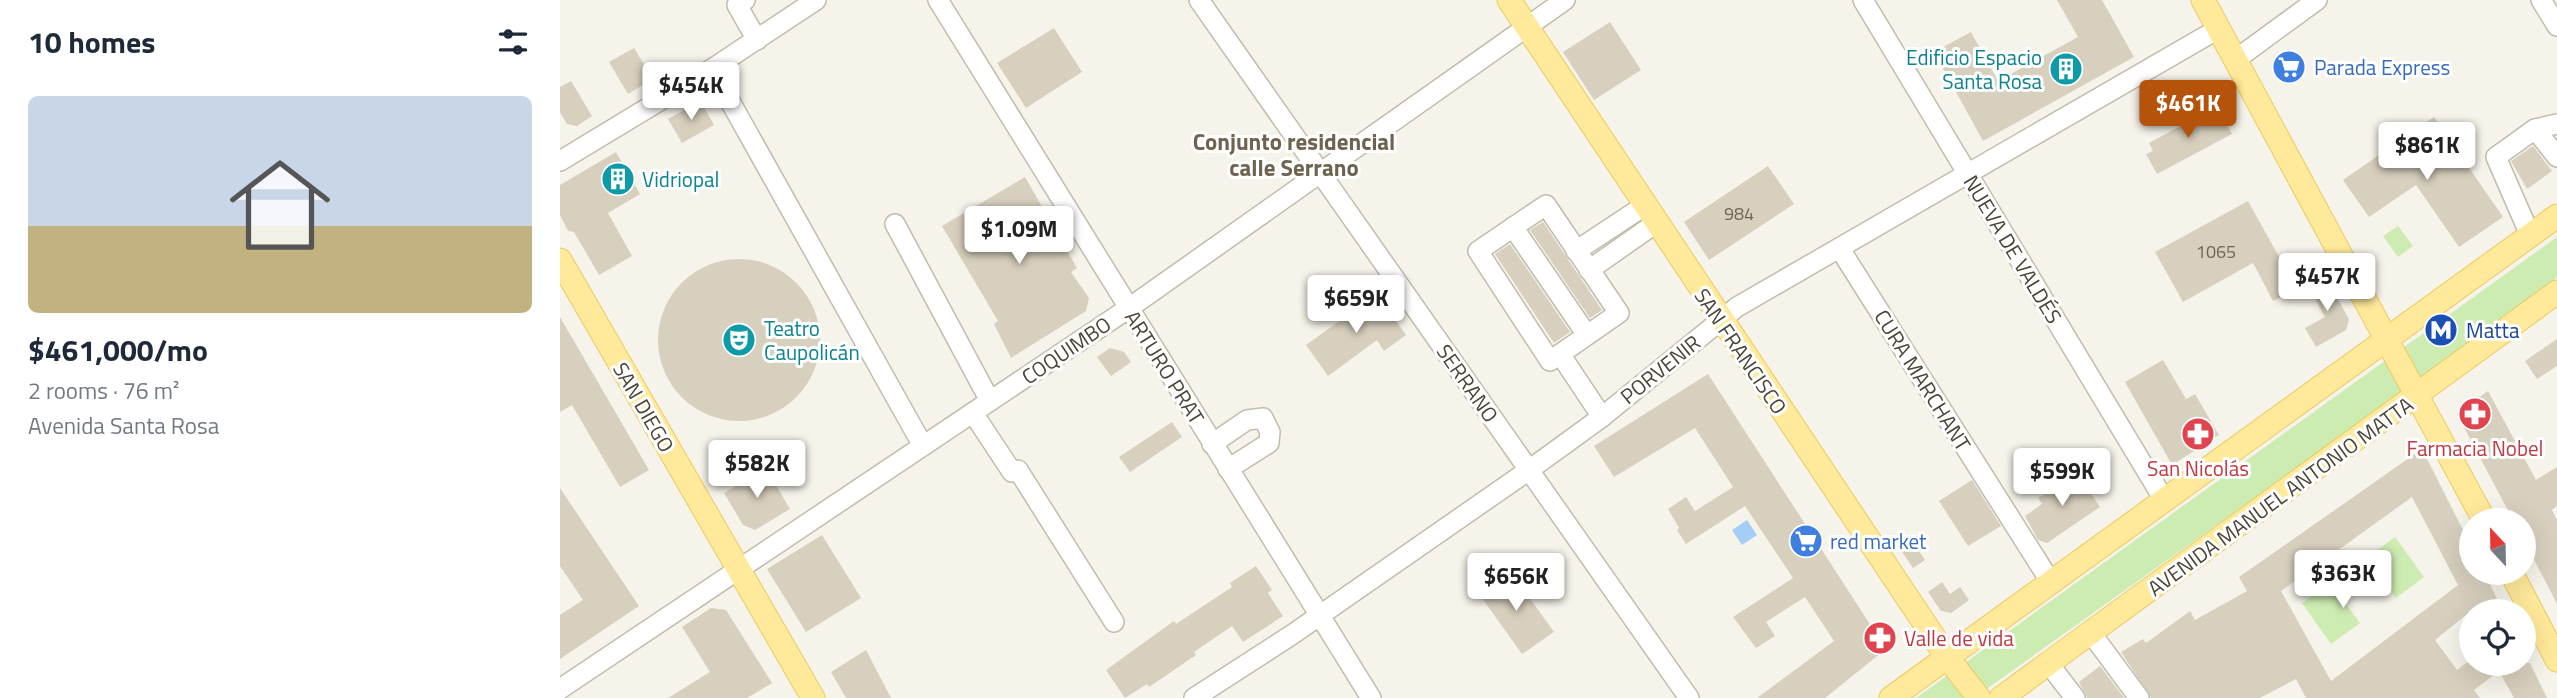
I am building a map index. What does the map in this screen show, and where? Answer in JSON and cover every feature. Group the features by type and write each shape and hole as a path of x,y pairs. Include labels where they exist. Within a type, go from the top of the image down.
{"main road":[{"name":"SAN FRANCISCO","path":"1508,0 1947,657 1979,698"},
{"path":"2203,0 2478,508"},
{"path":"1891,698 2163,498 2557,216"},
{"name":"SAN DIEGO","path":"560,260 813,698"},
{"name":"AVENIDA MANUEL ANTONIO MATTA","path":"2010,696 2049,664 2557,292"},
{"path":"2518,585 2557,660"}],"street":[{"path":"745,0 737,5 757,40"},
{"path":"560,161 712,69 816,0"},
{"name":"ARTURO PRAT","path":"938,0 1371,698"},
{"name":"SERRANO","path":"1199,0 1689,698"},
{"name":"COQUIMBO","path":"560,689 1129,308 1565,0"},
{"name":"NUEVA DE VALDÉS","path":"1863,0 2163,498"},
{"path":"2235,60 2317,0"},
{"path":"2541,0 2557,26"},
{"name":"PORVENIR","path":"1194,698 1529,470 1602,417 1720,320 2218,29"},
{"path":"712,69 923,446"},
{"path":"2530,235 2496,157 2535,129 2557,124"},
{"path":"2535,129 2557,157"},
{"path":"1546,205 1619,313 1550,361 1478,251 1513,227 1546,205"},
{"path":"1576,251 1650,215"},
{"path":"1589,270 1650,215"},
{"path":"894,224 982,407 1021,465 1018,470 1114,622"},
{"path":"1513,227 1587,335"},
{"name":"CURA MARCHANT","path":"1840,249 2050,581"},
{"path":"1560,354 1602,417"},
{"path":"1212,443 1247,419 1263,418 1268,425 1269,443 1228,469"},
{"path":"2091,633 2139,698"},
{"path":"2049,664 2076,698"}],"green space":[{"path":"2398,226 2413,246 2398,257 2383,236"},
{"path":"2557,237 2557,277 2376,411 1974,698 1916,698"},
{"path":"2395,537 2424,577 2396,598 2367,558"},
{"path":"2330,583 2360,623 2331,644 2302,603"}],"water":[{"path":"1747,520 1757,535 1742,545 1732,530"}],"building":[{"name":"Edificio Espacio Santa Rosa","path":"2057,0 2102,0 2134,57 1983,141 1934,52 1971,32 1998,81 2078,37"},
{"path":"1610,22 1641,70 1594,100 1563,52"},
{"path":"1054,28 1082,72 1026,108 997,63"},
{"path":"634,48 653,79 628,94 609,62"},
{"path":"571,81 592,116 577,126 567,124 560,112 560,87"},
{"path":"693,105 704,107 714,125 682,143 668,119"},
{"path":"2217,106 2232,134 2157,174 2146,154 2153,151 2149,143"},
{"path":"2434,117 2503,217 2459,247 2416,185 2369,217 2343,180"},
{"path":"2533,146 2552,171 2527,189 2511,161"},
{"path":"616,152 640,194 608,213 632,256 599,275 574,232 568,231 560,215 560,185"},
{"path":"1768,166 1794,204 1709,260 1684,222"},
{"path":"1025,177 1077,268 1071,272 1089,298 1086,311 1011,358 994,324 998,321 942,226"},
{"path":"2248,201 2297,289 2273,301 2253,263 2183,302 2155,252"},
{"path":"1543,222 1602,310 1590,318 1530,230"},
{"path":"1510,244 1570,332 1554,343 1495,254"},
{"name":"Teatro Caupolicán","path":"739,259 770,265 796,283 814,309 820,340 814,371 796,397 770,415 739,421 708,415 682,397 664,371 658,340 664,309 682,283 708,265"},
{"path":"2324,275 2349,319 2346,330 2316,347 2305,328 2325,317 2307,284"},
{"path":"1377,294 1406,335 1384,351 1377,340 1328,376 1306,345"},
{"path":"560,317 649,470 620,487 572,405 560,412"},
{"path":"2557,339 2557,366 2537,379 2525,361"},
{"path":"1110,348 1124,352 1131,362 1111,376 1097,357"},
{"path":"2163,360 2186,399 2195,394 2219,435 2172,465 2125,382"},
{"path":"1708,374 1886,649 1825,698 1757,698 1834,641 1805,597 1766,622 1775,636 1756,648 1733,617 1793,578 1745,506 1686,544 1668,509 1686,497 1695,511 1733,487 1695,428 1614,477 1594,446"},
{"path":"2488,391 2536,480 2557,467 2557,506 2552,510 2557,520 2557,604 2536,563 2536,508 2507,508 2457,414"},
{"path":"1172,422 1182,437 1130,472 1119,457"},
{"path":"2422,449 2459,522 2459,585 2490,585 2497,599 2459,599 2459,621 2435,640 2457,670 2459,668 2459,676 2492,676 2474,690 2480,698 2306,698 2296,679 2260,698 2151,698 2121,652 2143,639 2146,643 2190,611 2195,620 2247,591 2239,577","holes":["2412,497 2458,585 2331,681 2281,591"]},
{"path":"766,468 790,509 755,530 743,525 724,493"},
{"path":"2074,468 2100,507 2047,543 2038,540 2025,516 2042,504 2038,498 2057,486 2055,483"},
{"path":"1972,480 2001,526 1968,546 1939,501"},
{"path":"560,488 639,606 560,659 560,615 583,600 560,566"},
{"path":"822,535 861,598 806,632 767,569"},
{"path":"1908,535 1925,560 1913,568 1896,543"},
{"path":"1256,566 1272,590 1268,593 1283,616 1243,642 1232,626 1149,687 1147,684 1125,698 1106,670 1174,621 1176,624 1232,587 1230,583"},
{"path":"1511,572 1554,632 1522,654 1479,594"},
{"path":"1942,582 1950,594 1960,587 1969,600 1951,613 1941,611 1928,592"},
{"path":"711,608 726,610 772,683 747,698 668,698 710,672 682,627"},
{"path":"866,650 891,698 846,698 831,672"},
{"path":"2100,666 2124,698 2087,698 2079,682"},
{"path":"2536,675 2547,698 2514,698 2502,676"}],"place":[{"name":"Parada Express","path":"2289,67"},
{"name":"Edificio Espacio Santa Rosa","path":"2066,69"},
{"name":"Vidriopal","path":"618,179"},
{"name":"Matta","path":"2441,330"},
{"name":"Teatro Caupolicán","path":"739,340"},
{"name":"Farmacia Nobel","path":"2475,414"},
{"name":"San Nicolás","path":"2198,434"},
{"name":"red market","path":"1806,541"},
{"name":"Valle de vida","path":"1880,638"}],"district":[{"name":"Conjunto residencial calle Serrano","path":"1294,154"}]}
